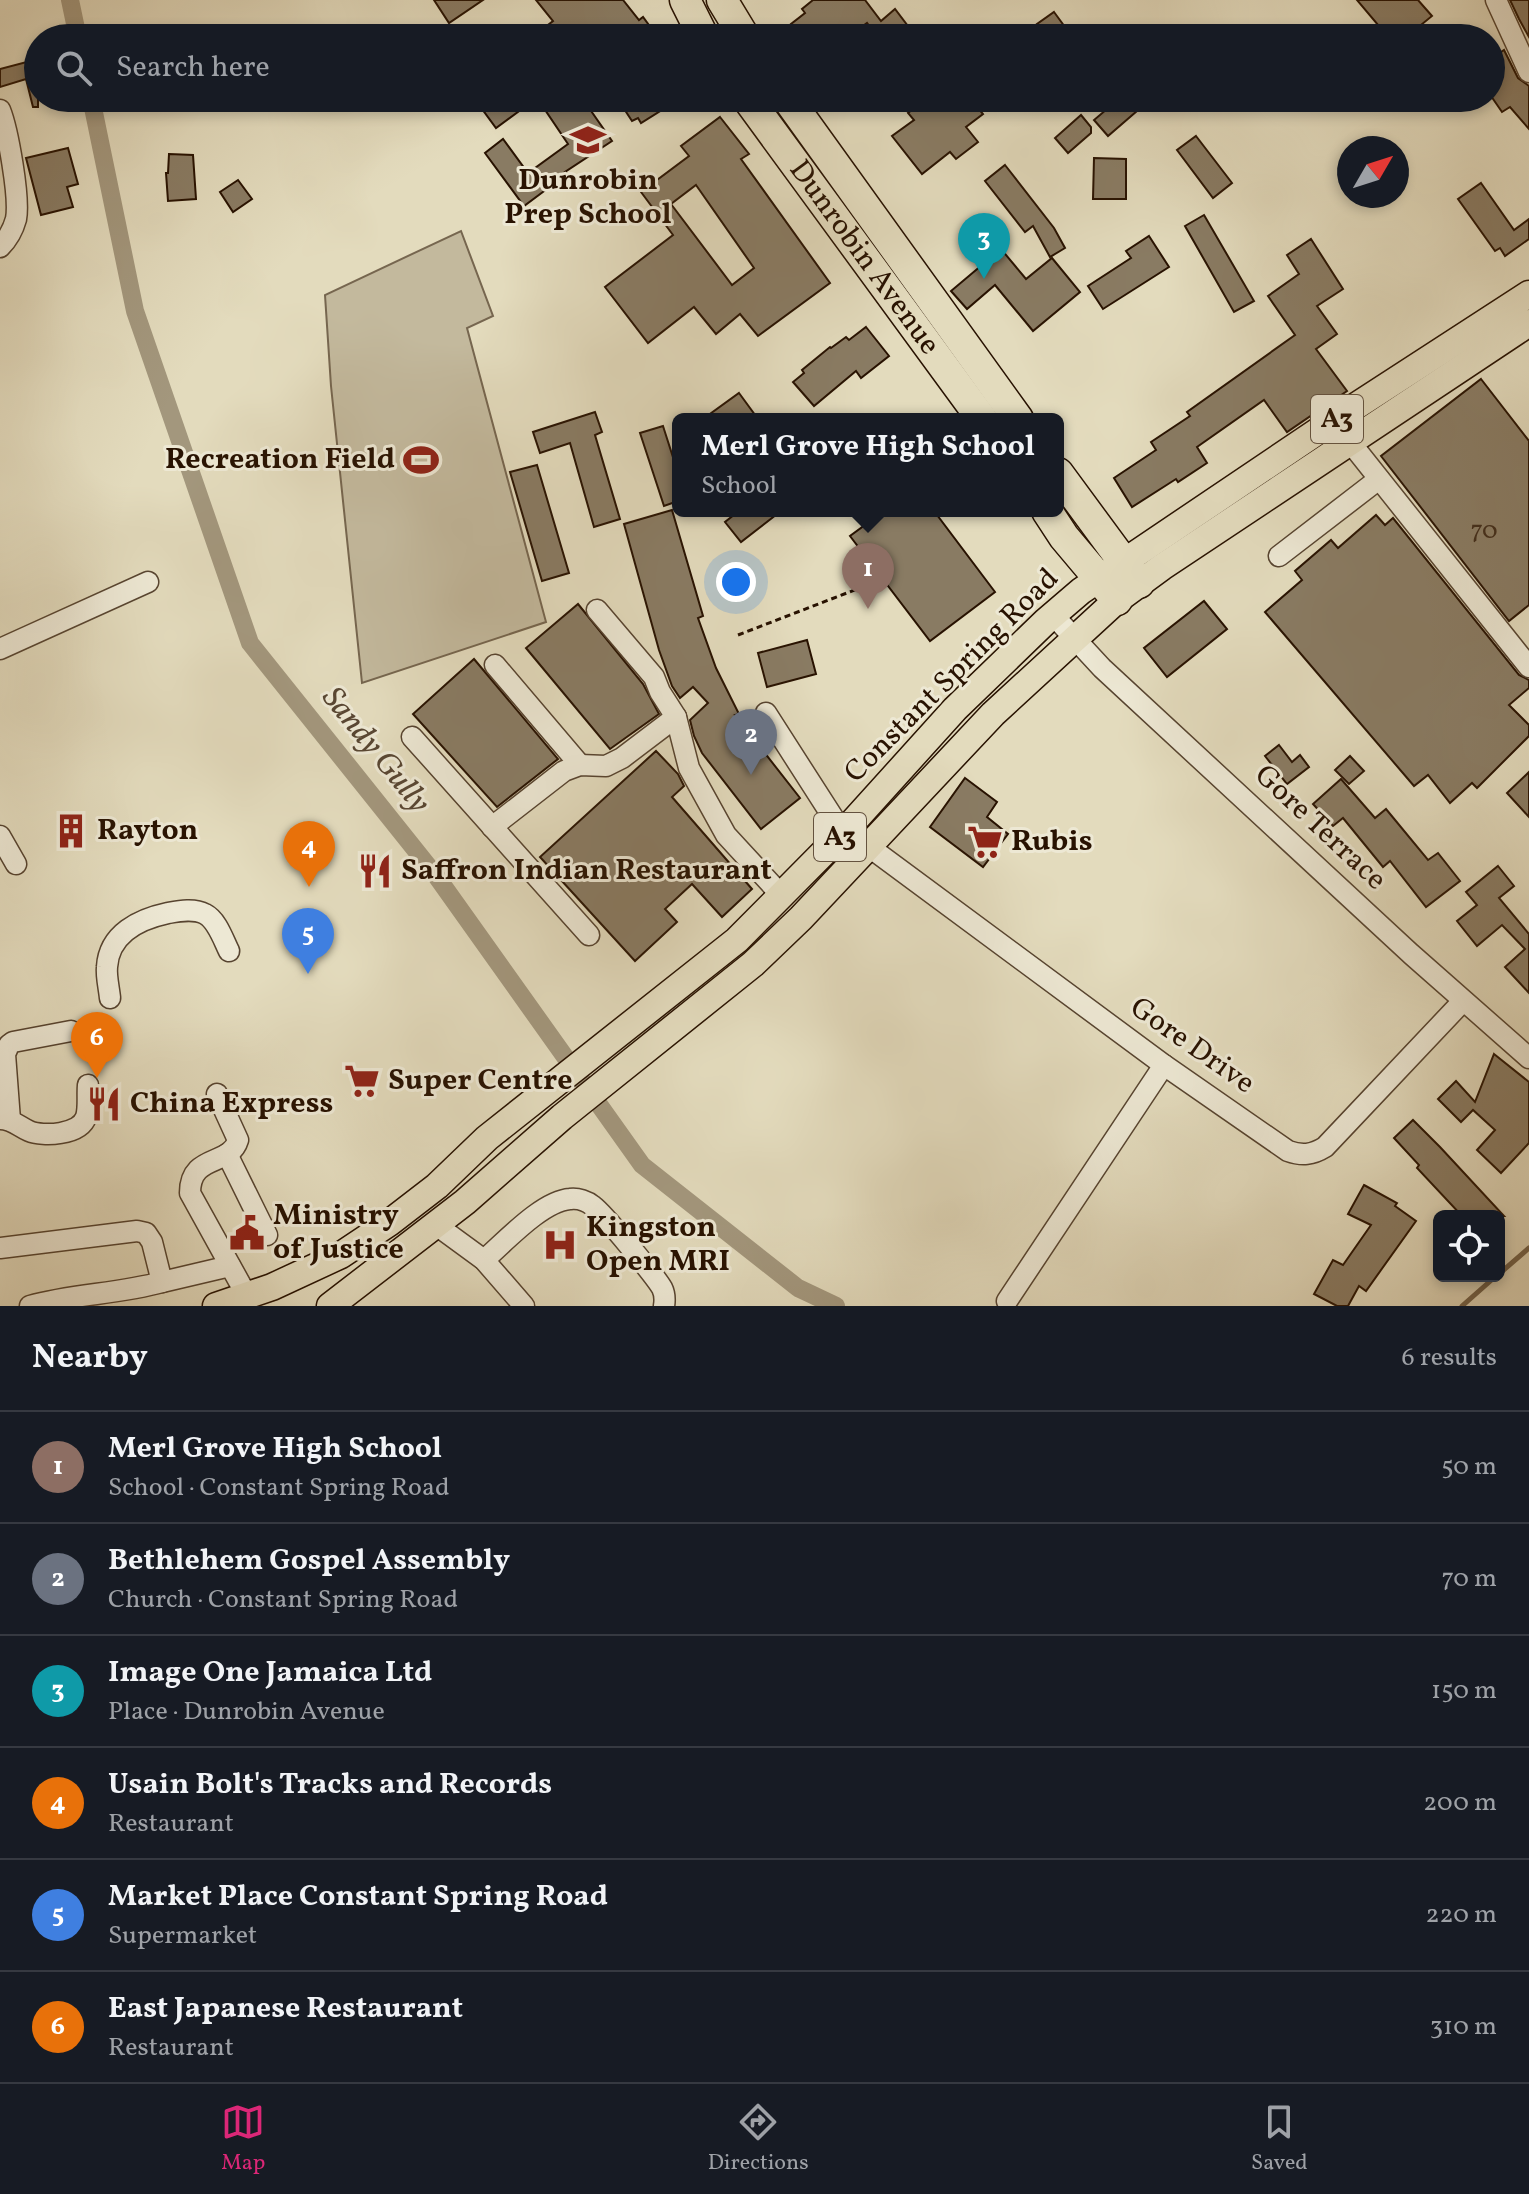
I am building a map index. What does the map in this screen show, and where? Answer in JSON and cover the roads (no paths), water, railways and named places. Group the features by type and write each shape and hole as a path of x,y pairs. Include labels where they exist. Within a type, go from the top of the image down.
{"highway":[{"path":"685,0 697,24"},
{"path":"722,0 737,24"},
{"name":"Dunrobin Avenue","path":"757,112 978,413"},
{"name":"Dunrobin Avenue","path":"797,112 1014,413"},
{"path":"1064,483 1120,580"},
{"path":"1051,517 1064,537 1120,580"}],"main road":[{"name":"Constant Spring Road","path":"330,1306 444,1224 562,1117 753,964 801,918 993,714 1074,639 1120,580 1529,294"},
{"name":"Constant Spring Road","path":"262,1297 341,1255 389,1223 437,1186 487,1138 737,940 783,897 955,709 1053,615 1120,580 1350,442 1529,323"},
{"path":"349,1306 425,1247 444,1224"},
{"name":"A3","path":"216,1306 262,1297"}],"street":[{"path":"1496,0 1529,72"},
{"path":"0,110 16,191 16,217 7,239 0,247"},
{"path":"1350,442 1529,667"},
{"path":"1279,556 1379,479"},
{"path":"0,649 148,582"},
{"path":"597,610 654,677 676,717 689,768 726,835 783,897"},
{"name":"Gore Terrace","path":"1053,615 1074,639 1463,1001 1529,1058"},
{"path":"495,665 580,765"},
{"path":"766,713 843,833"},
{"path":"492,827 564,771 580,765 606,766 622,758 676,717"},
{"path":"412,737 589,935"},
{"path":"0,836 16,864"},
{"name":"Gore Drive","path":"868,846 1164,1065 1288,1151 1307,1154 1325,1147 1463,1001"},
{"path":"110,998 107,967 110,955 125,931 139,921 189,910 205,914 214,922 229,951"},
{"path":"71,1031 9,1045 5,1054 5,1120 35,1133 56,1133 77,1127 86,1117 88,1085"},
{"path":"1007,1301 1164,1065"},
{"path":"217,1094 238,1140 236,1147 227,1154 195,1171 190,1180 190,1193 230,1266 262,1297"},
{"path":"227,1154 267,1235"},
{"path":"484,1260 545,1208 566,1199 579,1199 593,1206 652,1275 662,1289 664,1306"},
{"path":"444,1224 484,1260 524,1306"},
{"path":"0,1248 137,1231 146,1233 152,1242 162,1282"},
{"path":"30,1306 78,1295 132,1290 230,1266"},
{"path":"109,1306 132,1290"}],"waterway":[{"name":"Sandy Gully","path":"70,0 75,24"},
{"name":"Sandy Gully","path":"94,112 135,311 250,643 437,877 642,1165 798,1288 836,1306"},
{"name":"Sandy Gully","path":"1505,1269 1529,1248"},
{"name":"Sandy Gully","path":"1462,1306 1489,1282"}],"place":[{"name":"Dunrobin Prep School","path":"588,140"},
{"name":"Image One Jamaica Ltd","path":"984,279"},
{"name":"Recreation Field","path":"421,460"},
{"name":"Merl Grove High School","path":"868,609"},
{"name":"Bethlehem Gospel Assembly","path":"751,775"},
{"name":"Rayton","path":"71,831"},
{"name":"Rubis","path":"985,842"},
{"name":"Saffron Indian Restaurant","path":"375,871"},
{"name":"Usain Bolt's Tracks and Records","path":"309,887"},
{"name":"Market Place Constant Spring Road","path":"308,974"},
{"name":"East Japanese Restaurant","path":"97,1078"},
{"name":"Super Centre","path":"362,1081"},
{"name":"China Express","path":"104,1104"},
{"name":"Ministry of Justice","path":"247,1233"},
{"name":"Kingston Open MRI","path":"560,1245"}]}
